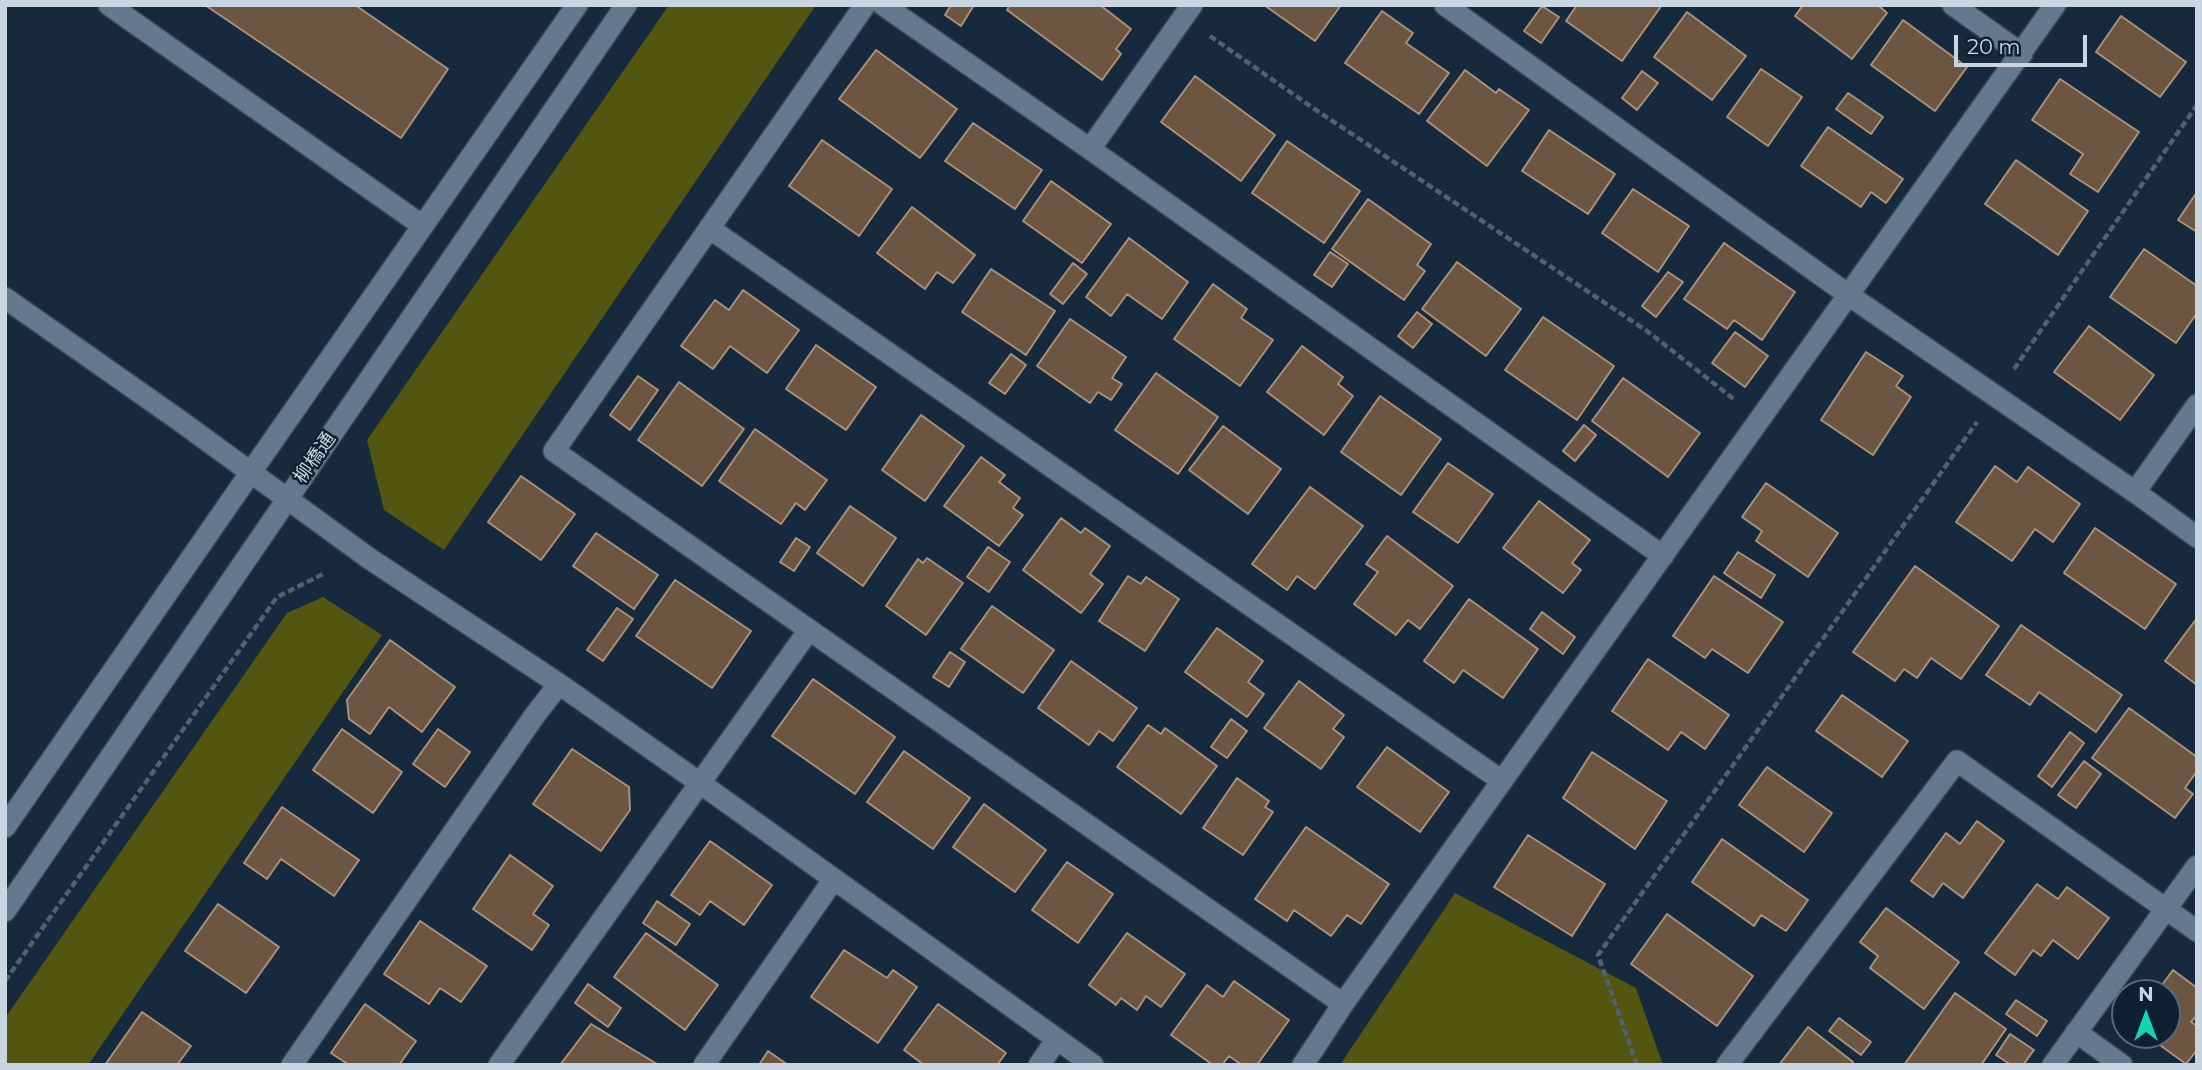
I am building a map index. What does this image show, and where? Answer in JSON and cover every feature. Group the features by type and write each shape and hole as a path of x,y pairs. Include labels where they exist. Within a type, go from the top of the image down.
{"street":[{"path":"109,5 423,226"},
{"path":"5,827 577,5"},
{"name":"柳橋通","path":"5,911 626,5"},
{"path":"865,5 554,451 1343,1004"},
{"path":"883,5 1663,556"},
{"path":"1445,5 1850,296 2197,537"},
{"path":"1953,5 2022,54"},
{"path":"1303,1065 1343,1004 2056,5"},
{"path":"1090,149 1187,11"},
{"path":"709,228 1502,781"},
{"path":"5,298 370,559 559,684 700,783 1093,1065"},
{"path":"2135,492 2197,405"},
{"path":"499,1065 809,630"},
{"path":"292,1065 559,684"},
{"path":"1727,1065 1957,761 2197,931"},
{"path":"2053,1065 2197,866"},
{"path":"704,1065 834,879"},
{"path":"2076,1032 2122,1065"},
{"path":"1039,1065 1057,1039"}],"path":[{"path":"1187,11 1313,108 1647,331 1760,421"},
{"path":"1637,1065 1598,956 1996,396 2197,105"},
{"path":"5,981 277,597 323,574"}],"shaded area":[{"path":"669,5 816,5 444,550 384,510 367,440"},
{"path":"323,597 382,635 88,1065 5,1065 5,1018 287,613"},
{"path":"1455,893 1636,988 1663,1065 1340,1065"}],"building":[{"path":"205,5 355,5 448,69 401,138"},
{"path":"951,5 974,5 961,26 945,15"},
{"path":"1010,5 1100,5 1131,29 1116,49 1121,54 1102,80 1007,10"},
{"path":"1264,5 1341,5 1315,41"},
{"path":"1577,5 1662,5 1622,61 1566,21"},
{"path":"1803,5 1878,5 1887,13 1852,59 1795,16"},
{"path":"1542,6 1559,17 1541,43 1524,31"},
{"path":"1382,11 1413,33 1406,43 1449,73 1419,114 1345,63"},
{"path":"1687,12 1746,56 1712,100 1654,57"},
{"path":"2121,16 2186,62 2160,97 2096,52"},
{"path":"1903,20 1967,67 1935,111 1871,65"},
{"path":"876,50 957,109 920,158 839,99"},
{"path":"1761,69 1802,97 1768,146 1727,117"},
{"path":"1465,70 1496,93 1499,89 1529,110 1487,166 1427,121"},
{"path":"1642,71 1658,83 1637,110 1622,98"},
{"path":"1195,76 1275,135 1241,181 1161,122"},
{"path":"2060,79 2139,132 2098,192 2070,174 2083,154 2032,120"},
{"path":"1848,93 1883,117 1871,134 1836,109"},
{"path":"973,123 1042,170 1015,209 945,161"},
{"path":"1828,127 1903,179 1886,203 1871,192 1861,207 1801,166"},
{"path":"1549,130 1615,174 1588,214 1522,171"},
{"path":"822,140 892,189 859,236 789,186"},
{"path":"1287,141 1360,191 1324,243 1252,193"},
{"path":"2016,160 2088,211 2058,255 1985,204"},
{"path":"1051,181 1111,224 1082,263 1023,221"},
{"path":"1633,189 1689,226 1658,272 1602,233"},
{"path":"2197,192 2197,232 2178,220"},
{"path":"1368,199 1431,244 1417,265 1425,271 1404,300 1332,249"},
{"path":"912,207 975,255 953,283 937,272 925,289 877,253"},
{"path":"1129,238 1188,282 1162,319 1127,294 1111,316 1086,297"},
{"path":"1724,243 1795,292 1762,340 1734,320 1727,329 1684,299"},
{"path":"2144,249 2197,286 2197,313 2176,343 2110,297"},
{"path":"1330,252 1348,264 1332,287 1314,275"},
{"path":"1457,262 1521,309 1486,356 1422,309"},
{"path":"1073,263 1087,274 1063,304 1050,294"},
{"path":"991,269 1055,311 1026,355 962,312"},
{"path":"1668,272 1683,282 1656,317 1642,306"},
{"path":"1213,284 1247,309 1241,318 1273,340 1240,386 1174,339"},
{"path":"743,290 799,330 767,373 730,346 713,369 681,346 715,300 729,310"},
{"path":"1417,312 1432,324 1413,348 1398,336"},
{"path":"1543,317 1614,366 1577,420 1505,370"},
{"path":"1070,319 1126,357 1112,378 1122,384 1111,400 1098,392 1090,403 1037,366"},
{"path":"2089,326 2154,375 2120,420 2054,372"},
{"path":"1735,332 1768,356 1745,387 1712,363"},
{"path":"816,345 876,387 846,430 786,389"},
{"path":"1302,346 1343,377 1338,384 1353,396 1324,435 1267,392"},
{"path":"1866,352 1903,376 1896,386 1911,397 1873,455 1821,420"},
{"path":"1011,354 1026,365 1005,394 989,383"},
{"path":"1156,373 1218,417 1178,474 1115,430"},
{"path":"638,376 658,390 630,430 610,415"},
{"path":"1623,378 1700,433 1668,477 1592,421"},
{"path":"679,382 744,429 702,486 638,440"},
{"path":"1380,396 1441,439 1401,495 1341,452"},
{"path":"921,415 964,446 925,501 882,470"},
{"path":"1584,425 1596,435 1575,461 1563,451"},
{"path":"1223,426 1281,469 1248,514 1189,470"},
{"path":"755,429 827,480 805,510 796,503 781,524 719,481"},
{"path":"981,457 1005,475 999,482 1020,498 1013,508 1023,515 999,546 944,506"},
{"path":"1448,463 1493,494 1458,543 1413,512"},
{"path":"1995,466 2017,482 2028,467 2080,504 2053,542 2035,529 2012,561 1956,522"},
{"path":"521,476 575,514 541,560 488,522"},
{"path":"1766,483 1838,533 1808,577 1756,541 1762,531 1742,517"},
{"path":"1310,487 1363,526 1315,589 1297,576 1287,590 1252,564"},
{"path":"1539,501 1590,540 1572,563 1581,570 1563,593 1503,548"},
{"path":"850,506 896,538 863,586 817,553"},
{"path":"1061,518 1081,533 1085,528 1110,546 1090,574 1103,584 1081,613 1023,570"},
{"path":"2095,528 2176,584 2145,629 2064,573"},
{"path":"596,533 658,575 634,609 573,566"},
{"path":"1387,536 1453,586 1420,629 1408,620 1396,635 1354,604 1378,572 1366,564"},
{"path":"796,538 810,547 794,571 780,562"},
{"path":"988,547 1010,562 989,592 967,577"},
{"path":"1738,552 1775,575 1761,598 1724,573"},
{"path":"927,558 963,583 926,635 886,606 918,559 923,563"},
{"path":"1915,566 1999,626 1961,679 1931,658 1917,678 1904,669 1895,681 1853,652"},
{"path":"1128,576 1141,584 1146,577 1179,599 1145,651 1099,621"},
{"path":"1714,576 1783,622 1748,673 1712,649 1705,658 1673,636"},
{"path":"675,580 751,631 712,688 636,636"},
{"path":"1469,599 1538,649 1503,698 1463,670 1454,683 1424,661"},
{"path":"992,606 1054,650 1023,693 961,649"},
{"path":"617,608 633,619 603,661 587,650"},
{"path":"1542,612 1575,637 1563,654 1530,629"},
{"path":"2197,618 2197,685 2165,661"},
{"path":"2021,625 2122,695 2096,732 2039,692 2030,705 1986,675"},
{"path":"1217,628 1263,661 1248,682 1264,694 1247,717 1185,672"},
{"path":"390,640 455,687 422,732 389,707 370,734 349,719 347,700"},
{"path":"950,652 965,662 949,687 933,677"},
{"path":"1648,659 1729,715 1705,749 1681,732 1668,750 1612,711"},
{"path":"1071,661 1137,708 1113,741 1099,731 1089,745 1038,708"},
{"path":"813,679 895,737 855,794 772,736"},
{"path":"1299,681 1344,715 1333,729 1344,737 1321,769 1264,728"},
{"path":"1842,695 1908,741 1882,777 1816,731"},
{"path":"2129,708 2197,757 2197,771 2185,788 2193,794 2175,818 2092,758"},
{"path":"1231,719 1247,731 1227,758 1211,747"},
{"path":"1148,725 1161,734 1165,728 1217,766 1181,814 1117,767"},
{"path":"342,729 402,772 373,813 313,770"},
{"path":"438,729 470,752 445,787 413,764"},
{"path":"2070,732 2084,743 2052,787 2038,776"},
{"path":"1387,747 1449,792 1420,832 1357,787"},
{"path":"572,749 629,787 630,810 601,851 533,804"},
{"path":"904,751 970,798 933,849 867,802"},
{"path":"1592,752 1667,801 1635,849 1563,798"},
{"path":"2084,761 2101,774 2076,808 2058,795"},
{"path":"1767,767 1832,813 1804,852 1739,805"},
{"path":"1237,778 1269,801 1265,807 1273,812 1243,855 1203,828"},
{"path":"984,804 1046,850 1015,892 953,847"},
{"path":"282,807 359,860 334,896 281,859 267,879 244,863"},
{"path":"1977,821 2004,841 1963,898 1943,883 1933,897 1911,881 1946,833 1960,844"},
{"path":"1306,827 1389,884 1361,924 1347,915 1331,936 1294,910 1287,921 1255,899"},
{"path":"1528,835 1605,884 1572,936 1494,887"},
{"path":"1722,839 1808,900 1786,931 1761,915 1754,926 1692,882"},
{"path":"710,841 772,885 744,925 710,901 700,915 671,895"},
{"path":"510,855 553,886 533,914 549,925 532,950 473,909"},
{"path":"1067,862 1113,894 1078,943 1032,910"},
{"path":"2037,884 2058,899 2067,887 2109,918 2078,959 2053,940 2041,956 2033,950 2015,975 1985,953"},
{"path":"657,901 690,924 676,945 643,923"},
{"path":"218,904 279,947 246,993 185,951"},
{"path":"1886,908 1959,962 1924,1009 1870,968 1878,956 1860,942"},
{"path":"1667,914 1753,976 1717,1026 1631,964"},
{"path":"420,921 487,966 461,1002 440,988 429,1004 384,974"},
{"path":"646,933 718,985 685,1030 614,977"},
{"path":"1127,933 1185,974 1161,1007 1146,996 1137,1010 1121,998 1116,1005 1089,985"},
{"path":"844,950 887,978 893,970 917,987 878,1043 811,997"},
{"path":"2173,970 2197,988 2197,1015 2191,1022 2197,1026 2197,1050 2186,1064 2165,1049 2181,1049 2181,979 2166,979"},
{"path":"1234,981 1289,1020 1257,1065 1242,1065 1229,1056 1222,1065 1213,1065 1171,1035 1207,985 1223,997"},
{"path":"588,984 621,1008 608,1027 575,1003"},
{"path":"1955,993 2006,1029 1981,1065 1904,1065"},
{"path":"2016,1000 2047,1021 2037,1036 2006,1014"},
{"path":"365,1004 416,1041 399,1065 349,1065 331,1053"},
{"path":"938,1004 1006,1053 997,1065 924,1065 904,1050"},
{"path":"142,1012 191,1046 177,1065 105,1065"},
{"path":"1839,1018 1871,1042 1861,1055 1829,1031"},
{"path":"591,1024 657,1064 560,1065"},
{"path":"1808,1027 1853,1062 1851,1065 1779,1065"},
{"path":"2010,1034 2034,1050 2023,1065 2011,1065 1996,1055"},
{"path":"768,1051 788,1065 759,1065"}]}
